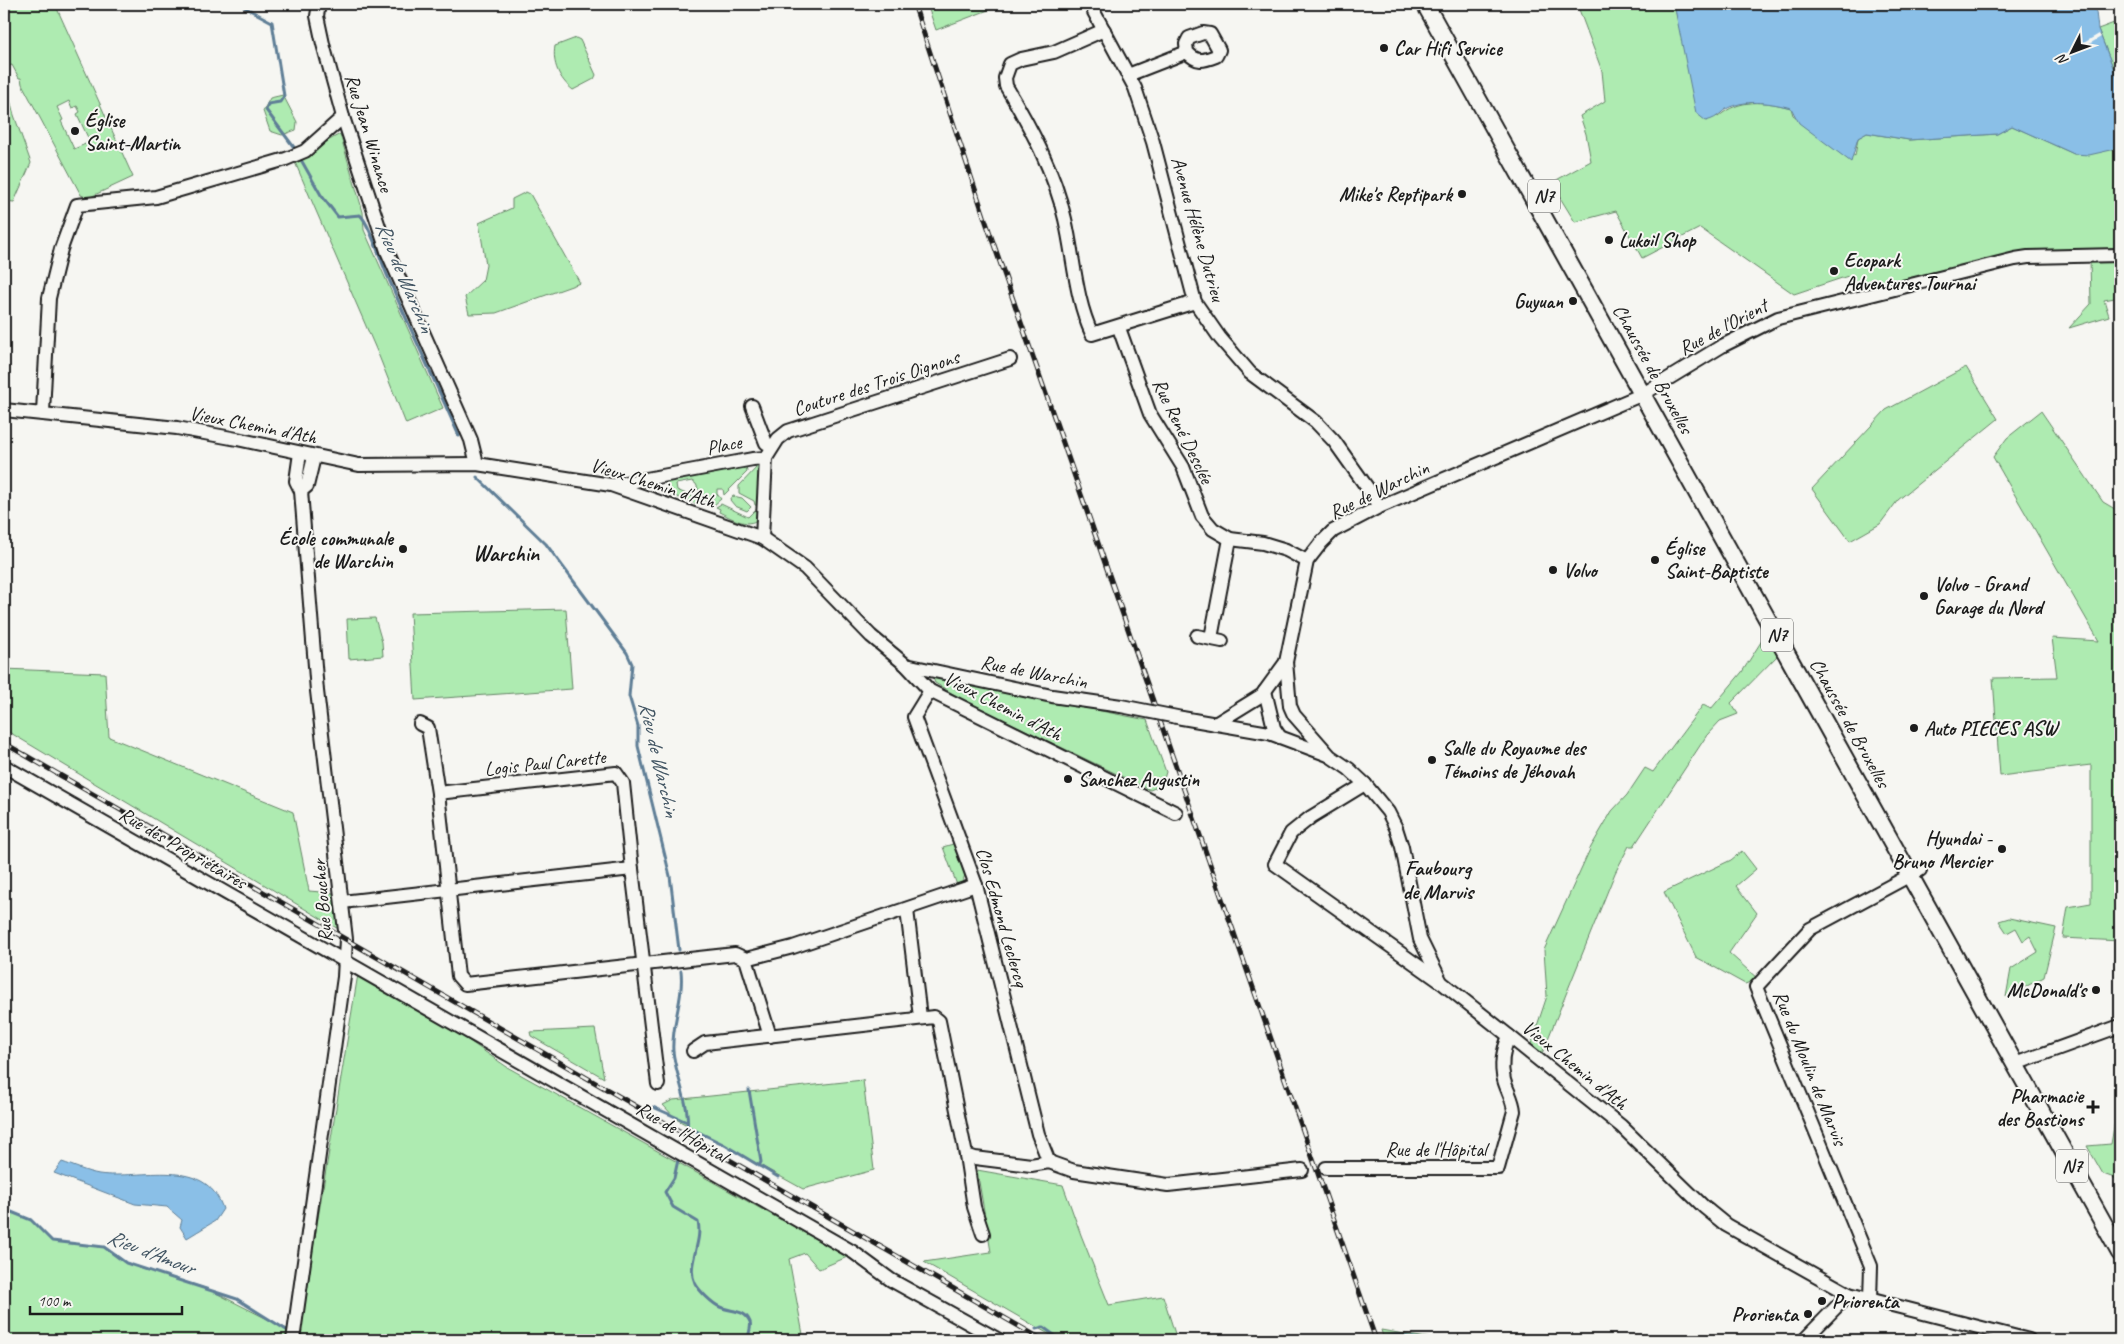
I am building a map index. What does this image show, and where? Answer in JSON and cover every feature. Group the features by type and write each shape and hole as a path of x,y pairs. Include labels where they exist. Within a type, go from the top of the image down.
{"main road":[{"name":"Chaussée de Bruxelles","path":"1425,4 1647,391"},
{"name":"Chaussée de Bruxelles","path":"1436,4 1647,391 1915,873 2020,1061 2120,1231"},
{"name":"Chaussée de Bruxelles","path":"2020,1061 2120,1253"}],"street":[{"name":"Rue Jean Winance","path":"319,4 317,16 343,117 388,251 471,440 477,464"},
{"name":"Avenue Hélène Dutrieu","path":"1094,12 1135,88 1153,142 1196,302 1220,338 1250,373 1316,422 1334,441 1372,492 1379,507"},
{"path":"1104,30 1054,52 1010,64 1005,78 1006,86 1036,140 1053,179 1065,218 1078,292 1092,334 1119,328 1196,302"},
{"path":"1128,75 1187,52"},
{"path":"42,412 49,298 61,249 78,204 156,197 286,160 304,151 343,117"},
{"name":"Rue de l'Orient","path":"1647,391 1722,346 1778,318 2015,259 2028,257 2120,255"},
{"name":"Rue René Desclée","path":"1119,328 1150,414 1183,467 1202,516 1213,529 1230,539 1263,543 1286,550 1308,561"},
{"name":"Couture des Trois Oignons","path":"766,458 778,439 788,431 1010,359"},
{"name":"Rue de Warchin","path":"1330,756 1294,715 1290,706 1286,662 1308,561 1333,531 1379,507 1647,391"},
{"path":"752,406 766,443"},
{"name":"Vieux Chemin d'Ath","path":"4,410 42,412 177,428 359,465 477,464 611,485 762,538 805,568 872,636 906,665 930,691 1176,813"},
{"name":"Rue Boucher","path":"293,1340 344,981 346,939 317,691 301,491 296,481 300,453"},
{"name":"Rue Boucher","path":"301,491 307,486 314,457"},
{"name":"Place","path":"611,485 766,458 762,538"},
{"path":"1197,636 1217,639 1230,539"},
{"path":"1215,724 1241,709 1265,691 1286,662"},
{"name":"Rue de Warchin","path":"906,665 1052,696 1121,706 1215,724 1274,732 1330,756 1349,769 1377,796 1396,828 1402,847 1420,939 1441,982"},
{"name":"Clos Edmond Leclercq","path":"930,691 914,717 976,885 1038,1134 1049,1162"},
{"path":"1265,691 1274,732"},
{"path":"1274,732 1290,706"},
{"path":"420,724 428,728 438,793 458,976 465,984 735,954 746,959 793,947 907,910 976,885"},
{"name":"Rue des Propriétaires","path":"4,766 205,883 344,959"},
{"name":"Logis Paul Carette","path":"438,793 616,773 623,782 658,1084"},
{"name":"Vieux Chemin d'Ath","path":"1365,784 1291,833 1275,864 1441,982 1509,1036 1621,1126 1704,1207 1726,1225 1849,1294 2029,1340"},
{"path":"342,902 632,869"},
{"name":"Rue du Moulin de Marvis","path":"1870,1300 1871,1266 1756,987 1810,929 1915,873"},
{"path":"907,910 920,1017"},
{"name":"Rue de l'Hôpital","path":"344,959 853,1252 891,1280 999,1340"},
{"path":"746,959 770,1036"},
{"path":"693,1051 704,1043 920,1017 934,1017 939,1022 966,1155 974,1207 983,1234"},
{"path":"2020,1061 2120,1026"},
{"name":"Rue de l'Hôpital","path":"1326,1168 1498,1168 1514,1111 1514,1102 1504,1079 1502,1063 1502,1055 1509,1036"},
{"path":"966,1155 975,1158 1031,1165 1049,1162 1074,1171 1168,1185 1302,1170"},
{"path":"1804,1340 1849,1294"}],"green space":[{"path":"4,4 55,4 133,177 88,198 81,195 22,84 21,78 19,78 12,65 8,66 4,61","holes":["69,101 72,108 77,106 80,112 77,114 90,142 74,149 61,121 63,120 57,107"]},
{"path":"927,4 1004,4 936,30"},
{"path":"1577,4 1674,4 1680,30 1718,117 1726,111 1743,104 1762,103 1791,108 1793,115 1855,156 1858,138 1867,133 1909,140 1997,134 2012,126 2074,154 2120,148 2120,250 2014,253 1861,291 1851,275 1794,294 1700,228 1642,258 1616,211 1575,222 1551,183 1591,161 1586,134 1580,116 1605,101 1602,71"},
{"path":"2114,23 2120,26 2120,85 2098,29"},
{"path":"576,38 580,40 596,75 594,79 573,90 560,76 554,52 555,46"},
{"path":"4,77 14,115 31,163 14,202 4,201"},
{"path":"283,95 297,122 296,130 282,135 270,131 263,111 270,98"},
{"path":"340,134 363,212 364,230 443,408 406,424 379,356 294,160"},
{"path":"526,192 530,194 580,283 496,313 469,314 465,297 483,280 486,265 479,223 512,208 512,199"},
{"path":"2120,258 2120,297 2104,300 2109,316 2069,328 2091,304 2090,259"},
{"path":"1966,367 1998,419 1898,500 1880,524 1850,541 1812,489 1886,410"},
{"path":"2041,411 2103,502 2120,512 2120,941 2063,938 2068,907 2091,903 2091,765 2000,776 1993,678 2057,677 2052,638 2099,641 1993,457 2007,438"},
{"path":"746,465 747,472 724,495 723,489 717,489 717,494 721,499 714,505 703,500 696,484 692,481 676,484 677,490 698,499 697,504 668,494 666,490 666,483 670,480"},
{"path":"758,466 760,469 760,506 755,505 754,501 739,493 739,486"},
{"path":"733,496 742,498 751,507 747,511 735,506 730,500"},
{"path":"721,504 748,517 755,510 760,511 758,519 749,523 733,519 719,512 720,509 716,507"},
{"path":"566,609 572,689 415,700 410,613"},
{"path":"375,618 382,642 383,656 349,659 347,619"},
{"path":"1766,634 1771,638 1780,653 1731,703 1738,714 1720,721 1707,735 1634,846 1629,846 1615,873 1541,1056 1530,1047 1547,996 1544,950 1591,847 1612,811 1627,795 1645,768 1653,772 1703,705 1711,709 1742,672"},
{"path":"4,669 105,673 109,737 293,812 309,891 333,893 340,930 4,729"},
{"path":"933,678 1147,720 1166,772 1162,785 1150,790 965,701 935,683"},
{"path":"953,844 965,875 962,883 957,885 943,847"},
{"path":"1742,851 1756,869 1736,886 1757,913 1729,953 1758,979 1745,984 1696,957 1664,892 1731,860"},
{"path":"2009,918 2056,928 2044,977 2006,997 2011,969 2038,952 2030,936 2023,941 2016,928 2007,933 1999,921"},
{"path":"358,974 426,1011 507,1067 781,1220 784,1216 852,1255 819,1269 805,1253 789,1259 804,1340 298,1340"},
{"path":"595,1029 604,1078 531,1036 530,1032"},
{"path":"863,1080 874,1170 803,1189 676,1119 663,1105 673,1100"},
{"path":"2120,1092 2120,1180 2103,1174 2087,1146 2111,1144"},
{"path":"977,1170 1063,1185 1109,1305 1163,1296 1177,1340 1059,1340 924,1262 991,1252"},
{"path":"4,1209 31,1220 52,1241 104,1247 126,1263 208,1289 295,1333 292,1340 12,1340 4,1332"},
{"path":"1381,1330 1438,1340 1384,1340"}],"water":[{"path":"1674,4 2091,4 2096,12 2098,29 2120,85 2120,148 2089,155 2074,154 2012,126 1997,134 1909,140 1867,133 1858,138 1851,162 1799,123 1791,108 1768,103 1745,103 1730,107 1715,118 1706,121 1696,113"},
{"path":"62,1162 99,1174 152,1173 187,1176 202,1182 214,1192 223,1209 215,1221 187,1238 180,1227 182,1220 167,1207 135,1204 54,1173"}],"pier":[{"path":"2099,34 2101,37 2062,60 2060,57"}],"waterway":[{"name":"Rieu de Warchin","path":"243,4 244,7 272,22 284,96 280,102 268,104 266,110 296,150"},
{"name":"Rieu de Warchin","path":"300,158 321,195 338,217 360,215 364,219 385,271 459,436"},
{"name":"Rieu de Warchin","path":"477,477 546,544 627,653 632,664 629,696 638,726 638,746 670,876 679,950"},
{"name":"Rieu de Warchin","path":"681,971 681,992 674,1031 673,1051 687,1115 688,1125 686,1134"},
{"path":"749,1090 761,1162 759,1166"},
{"path":"653,1107 687,1122"},
{"path":"688,1127 723,1144 778,1177"},
{"name":"Rieu de Warchin","path":"678,1160 674,1178 665,1192 673,1207 698,1222 699,1230 692,1269 695,1283 717,1305 724,1309 741,1313 748,1318 751,1326 748,1340"},
{"name":"Rieu d'Amour","path":"4,1209 31,1220 52,1241 104,1247 126,1263 237,1299 288,1331"},
{"name":"Rieu de Warchin","path":"1036,1329 1043,1327 1061,1340"},
{"name":"Rieu de Warchin","path":"1382,1337 1397,1335 1424,1340"},
{"name":"Rieu d'Amour","path":"302,1336 307,1340"}],"railway":[{"path":"914,4 986,222 1376,1340"},
{"path":"4,743 1043,1340"}],"place":[{"name":"Car Hifi Service","path":"1384,48"},
{"name":"Église Saint-Martin","path":"75,131"},
{"name":"Mike's Reptipark","path":"1462,194"},
{"name":"Lukoil Shop","path":"1609,240"},
{"name":"Ecopark Adventures Tournai","path":"1834,271"},
{"name":"Guyuan","path":"1573,301"},
{"name":"École communale de Warchin","path":"403,549"},
{"name":"Église Saint-Baptiste","path":"1655,560"},
{"name":"Volvo","path":"1553,570"},
{"name":"Volvo - Grand Garage du Nord","path":"1924,596"},
{"name":"Auto PIECES ASW","path":"1914,728"},
{"name":"Salle du Royaume des Témoins de Jéhovah","path":"1432,760"},
{"name":"Sanchez Augustin","path":"1068,779"},
{"name":"Hyundai - Bruno Mercier","path":"2002,849"},
{"name":"McDonald's","path":"2096,990"},
{"name":"Pharmacie des Bastions","path":"2093,1107"},
{"name":"Priorenta","path":"1822,1301"},
{"name":"Prorienta","path":"1808,1314"}],"district":[{"name":"Warchin","path":"506,554"},
{"name":"Faubourg de Marvis","path":"1438,880"}]}
